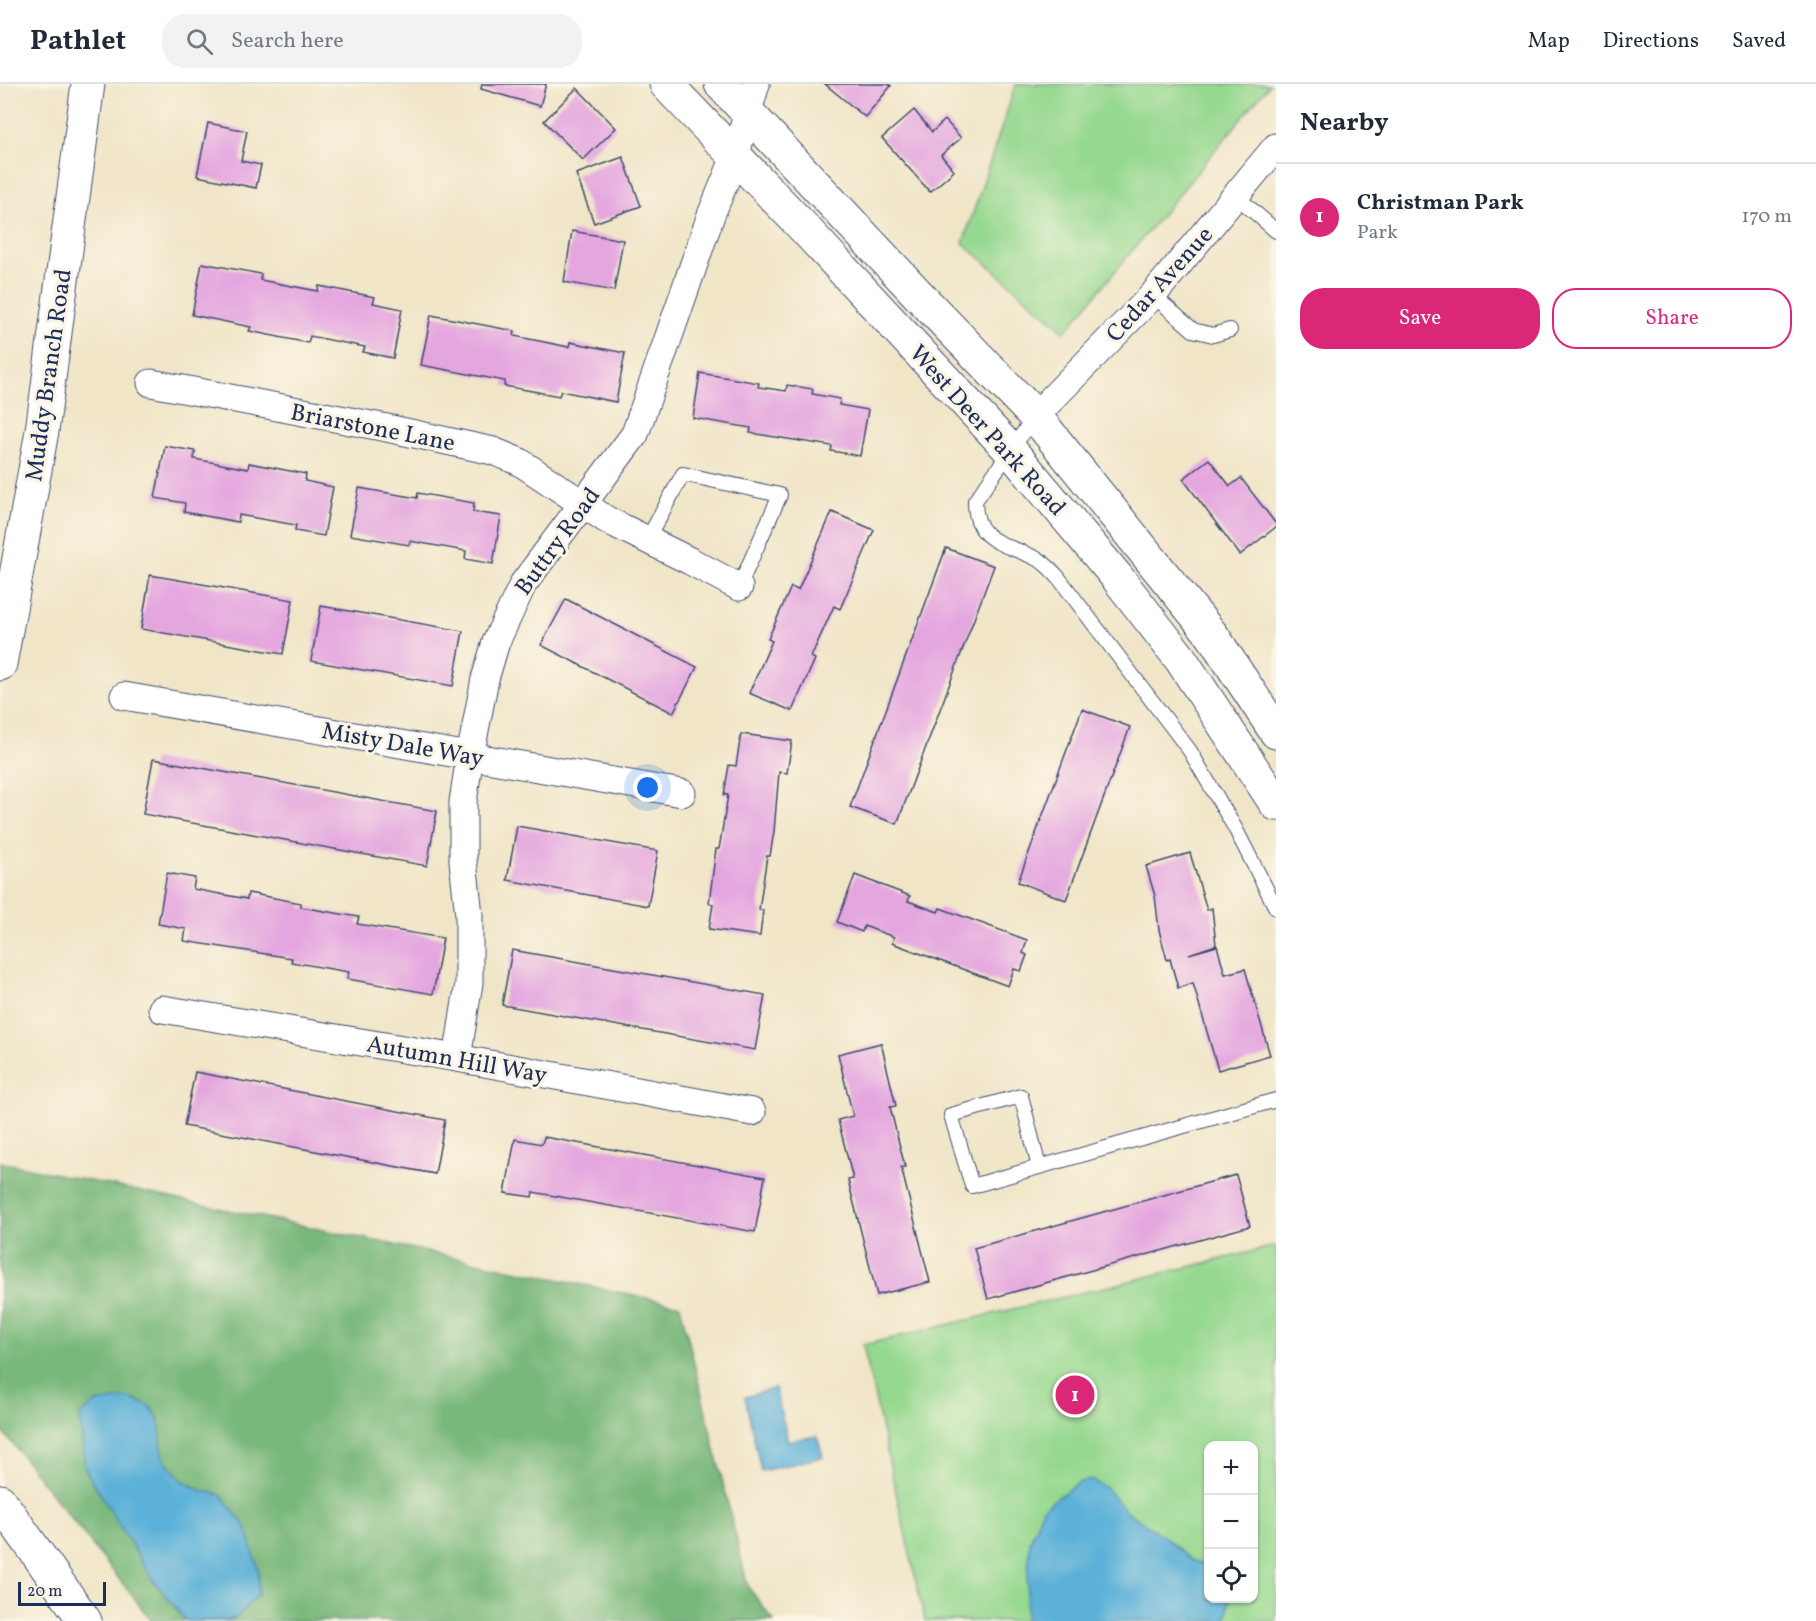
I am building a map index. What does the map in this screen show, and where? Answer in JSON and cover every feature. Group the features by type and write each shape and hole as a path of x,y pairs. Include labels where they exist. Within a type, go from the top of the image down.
{"main road":[{"name":"Muddy Branch Road","path":"0,664 42,431 88,84"},
{"name":"West Deer Park Road","path":"666,84 805,229 1011,451 1116,576 1180,658 1276,804"},
{"name":"West Deer Park Road","path":"721,84 753,99 935,313 1035,416 1212,635 1276,732"},
{"path":"0,1501 85,1621"}],"street":[{"name":"Buttry Road","path":"457,1058 469,983 469,915 463,849 463,802 485,680 496,642 508,611 539,560 635,434 711,214 735,157 753,99"},
{"name":"Cedar Avenue","path":"1035,416 1153,295 1276,147"},
{"name":"Briarstone Lane","path":"151,383 387,428 493,451 520,462 607,520 739,586"},
{"name":"Misty Dale Way","path":"124,696 682,794"},
{"name":"Autumn Hill Way","path":"162,1009 457,1058 752,1112"}],"lane":[{"path":"1236,196 1276,231"},
{"path":"1153,295 1193,330 1213,335 1230,330"},
{"path":"1035,416 975,501 975,517 990,538 1040,560 1058,577 1190,751 1235,828 1276,908"},
{"path":"647,540 684,474 780,495 739,586"},
{"path":"1040,1167 1021,1096 951,1115 972,1186 1040,1167 1276,1100"}],"green space":[{"path":"1016,84 1270,84 1065,332 963,243"},
{"path":"0,1162 680,1305 748,1587 774,1621 152,1621 0,1428"},
{"path":"1276,1246 1276,1621 925,1621 863,1345"}],"water":[{"path":"775,1388 788,1441 817,1436 823,1457 761,1471 745,1397"},
{"path":"129,1398 150,1406 159,1419 163,1458 183,1481 200,1490 221,1495 246,1527 259,1572 258,1594 238,1616 226,1621 186,1621 153,1580 85,1469 80,1415 95,1403"},
{"path":"1092,1480 1106,1488 1126,1511 1166,1538 1191,1560 1204,1564 1204,1603 1229,1603 1226,1621 1025,1621 1030,1541 1043,1508 1079,1482"}],"building":[{"path":"482,84 546,84 540,106 481,89"},
{"path":"825,84 888,84 891,86 865,117"},
{"path":"577,88 616,128 583,160 544,121"},
{"path":"914,110 932,132 945,120 961,138 941,155 954,171 930,192 882,138"},
{"path":"208,123 247,131 241,161 261,165 256,188 197,176"},
{"path":"623,157 641,206 594,223 576,174"},
{"path":"572,231 623,240 614,291 564,282"},
{"path":"202,263 261,274 260,280 318,291 319,286 375,297 373,303 402,309 393,358 363,352 365,347 310,336 308,343 249,331 251,327 192,315"},
{"path":"431,315 515,331 514,336 569,347 570,342 625,353 616,402 561,391 559,396 504,386 505,381 421,365"},
{"path":"700,373 759,383 758,387 786,391 787,385 813,389 812,394 840,399 839,405 868,410 860,456 831,451 832,446 750,433 751,428 693,418"},
{"path":"165,446 195,451 194,459 248,469 249,463 306,474 305,481 333,487 324,536 295,531 296,525 239,515 238,522 184,512 185,503 155,498"},
{"path":"1209,459 1230,486 1241,478 1276,524 1276,527 1240,555 1183,479"},
{"path":"359,488 417,498 418,493 474,503 473,512 501,516 493,564 465,559 466,551 410,541 409,545 350,535"},
{"path":"832,512 874,530 840,609 834,606 811,657 815,659 792,711 749,693 772,641 768,639 791,587 798,590"},
{"path":"946,548 994,566 897,824 850,807"},
{"path":"150,575 293,600 283,654 141,629"},
{"path":"566,599 697,667 673,713 541,645"},
{"path":"321,606 463,631 453,686 311,661"},
{"path":"1082,709 1130,727 1066,900 1018,882"},
{"path":"741,734 792,741 787,773 779,772 774,831 770,856 767,856 759,910 763,910 760,936 709,929 713,904 709,903 716,849 719,849 728,795 724,795 729,765 736,766"},
{"path":"153,759 437,811 427,866 143,814"},
{"path":"517,826 658,851 648,906 507,880"},
{"path":"1190,853 1207,910 1212,908 1216,945 1189,954 1217,946 1225,974 1245,969 1270,1055 1218,1070 1193,983 1178,988 1170,959 1167,960 1159,930 1155,896 1146,866"},
{"path":"167,873 195,878 193,889 247,899 248,893 301,903 301,907 359,917 357,924 443,938 433,994 347,979 349,972 291,962 292,958 184,941 186,929 158,924"},
{"path":"855,875 910,896 908,901 938,912 940,908 1027,940 1023,953 1027,955 1021,971 1014,969 1008,986 892,943 894,937 864,926 862,932 837,922"},
{"path":"512,950 765,995 755,1050 502,1005"},
{"path":"881,1043 896,1106 890,1107 905,1167 901,1167 930,1282 877,1295 848,1180 853,1179 838,1120 853,1116 838,1054"},
{"path":"195,1072 445,1120 435,1174 184,1126"},
{"path":"544,1137 765,1177 755,1232 533,1192 532,1197 505,1193 515,1139 542,1144"},
{"path":"1236,1175 1250,1226 988,1299 974,1248"}],"place":[{"name":"Christman Park","path":"1075,1395"}]}
